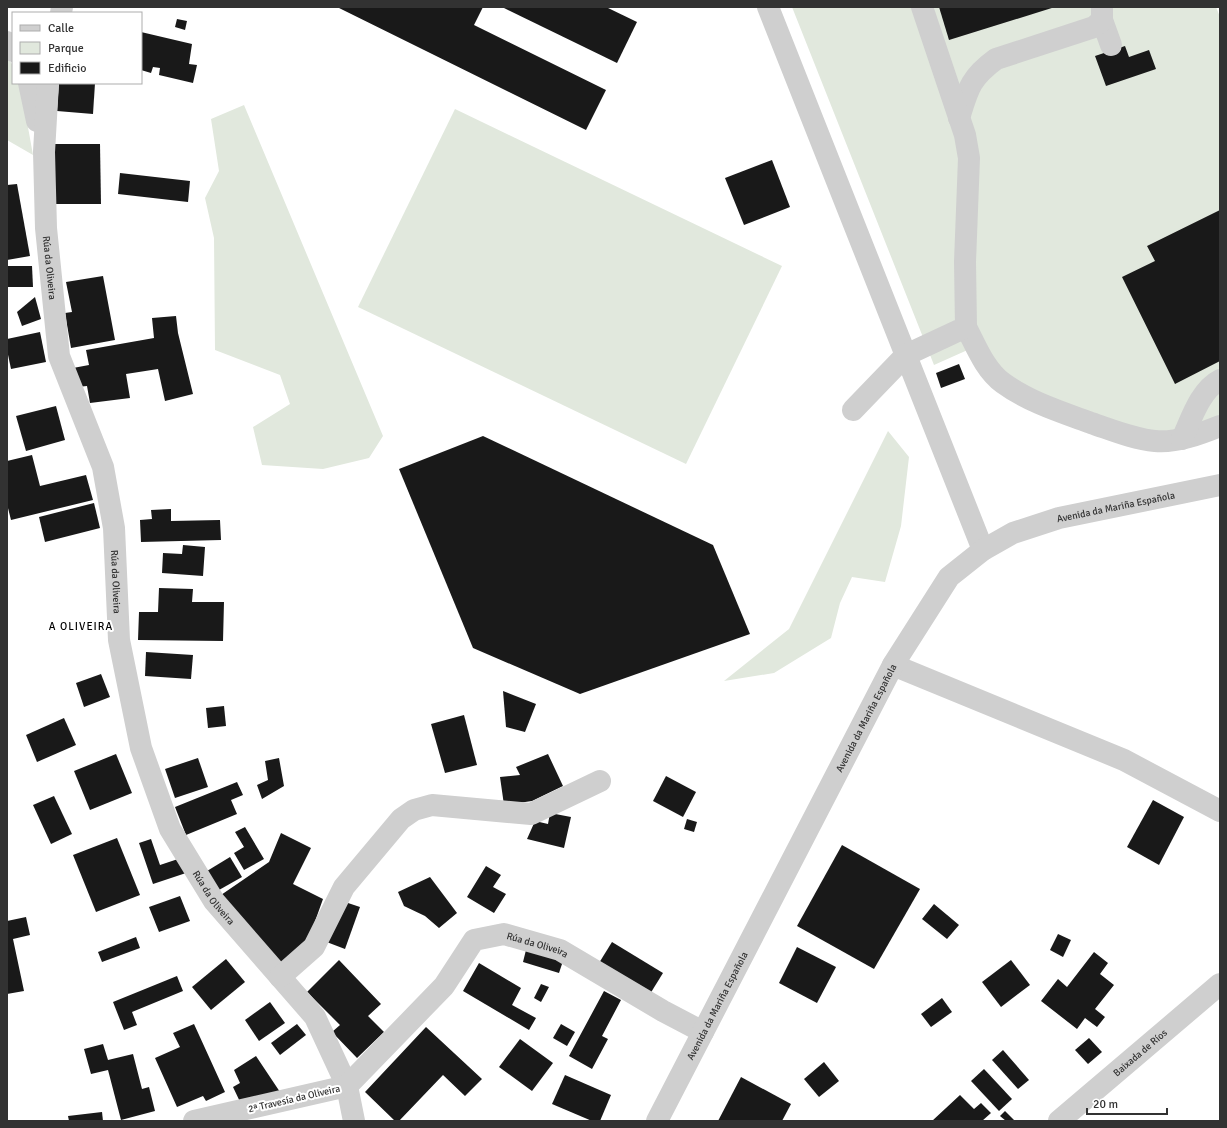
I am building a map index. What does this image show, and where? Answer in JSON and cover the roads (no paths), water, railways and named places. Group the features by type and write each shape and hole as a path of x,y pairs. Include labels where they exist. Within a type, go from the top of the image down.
{"street":[{"path":"768,7 983,550"},
{"path":"922,7 965,136 969,158 965,262 966,328 983,360 1002,382 1030,399 1128,436 1156,442 1182,439 1220,426"},
{"path":"959,118 970,83 982,69 996,59 1094,27 1102,14"},
{"path":"1102,14 1111,45"},
{"name":"Rúa da Oliveira","path":"29,84 44,152"},
{"name":"Rúa da Oliveira","path":"48,84 44,152 46,228 59,356 103,467 114,528 119,640 141,748 170,829 214,901 315,1017 347,1086 354,1121"},
{"path":"853,410 906,356 966,328"},
{"path":"1182,439 1203,396 1216,382 1220,380"},
{"name":"Avenida da Mariña Española","path":"657,1121 893,665 949,577 983,550 1013,533 1059,518 1220,485"},
{"path":"893,665 1124,760 1220,811"},
{"path":"280,977 314,947 344,887 401,819 414,810 432,805 530,814 600,781"},
{"name":"Rúa da Oliveira","path":"347,1086 444,986 474,940 504,934 560,950 663,1011 703,1032"},
{"name":"Baixada de Ríos","path":"1059,1121 1220,984"},
{"name":"2ª Travesía da Oliveira","path":"194,1121 347,1086"}],"district":[{"name":"A OLIVEIRA","path":"81,626"}]}
